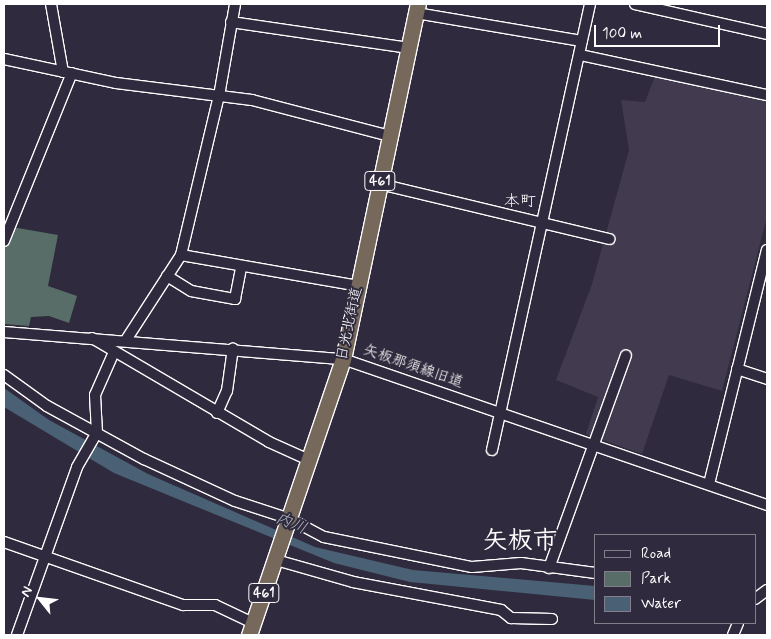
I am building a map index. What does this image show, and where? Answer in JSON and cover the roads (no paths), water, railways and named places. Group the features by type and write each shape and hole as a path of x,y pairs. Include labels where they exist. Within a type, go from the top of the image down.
{"highway":[{"name":"日光北街道","path":"251,629 311,461 343,359 417,8"}],"street":[{"path":"4,241 67,72 51,4"},
{"path":"126,340 181,255 219,96 234,4"},
{"path":"492,450 504,414 590,4"},
{"path":"635,4 767,34"},
{"path":"417,8 582,41"},
{"path":"231,22 409,48"},
{"path":"580,54 767,95"},
{"path":"4,59 116,83 252,100 390,136"},
{"path":"380,184 543,225 609,239"},
{"path":"709,484 767,250"},
{"path":"181,255 358,286"},
{"path":"167,276 191,291 235,299 241,267"},
{"name":"矢板那須線旧道","path":"4,332 233,348 343,359 767,504"},
{"path":"92,338 217,412 311,461"},
{"path":"217,412 227,391 233,348"},
{"path":"17,635 76,467 97,433 96,395 114,352"},
{"path":"549,568 592,445 597,440 626,355"},
{"path":"737,369 767,379"},
{"path":"4,375 97,433 218,494 290,521 324,537 359,546 472,567 502,562 594,573"},
{"path":"4,542 183,604 216,606 251,629"},
{"path":"277,556 353,582 501,610 511,618 552,619"},
{"path":"756,598 767,590"}],"water":[{"path":"4,388 49,420 148,474 315,547 413,570 594,586 594,600 410,582 334,563 114,473 4,407"}],"district":[{"name":"本町","path":"520,202"},
{"name":"矢板市","path":"520,542"}],"water label":[{"name":"内川","path":"291,524"}]}
